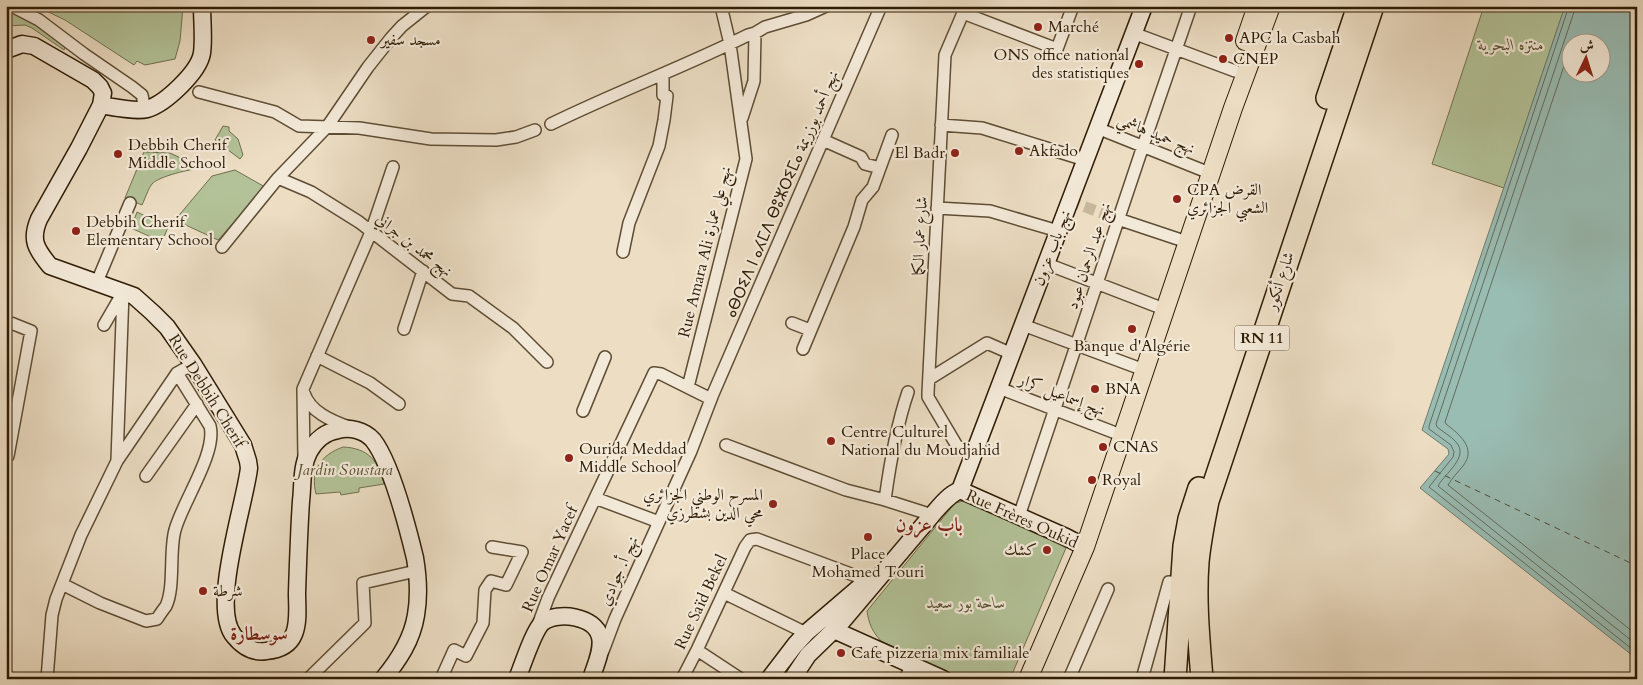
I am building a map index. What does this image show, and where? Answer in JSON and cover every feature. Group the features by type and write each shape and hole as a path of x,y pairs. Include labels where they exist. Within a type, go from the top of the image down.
{"highway":[{"name":"شارع أنكور","path":"1176,679 1183,552 1189,519 1358,6"},
{"name":"شارع أنكور","path":"1202,679 1197,585 1199,548 1208,501 1373,6"}],"main road":[{"path":"1017,679 1080,545 1113,432 1257,6"},
{"path":"1028,679 1080,545 1233,108 1271,6"}],"street":[{"path":"12,6 39,20 142,94 145,110"},
{"path":"6,50 22,44 34,46 93,80 100,87 102,93 100,105 145,110 162,102 174,92 198,65 202,54 202,6"},
{"path":"222,247 278,178 327,127 368,67 391,38 426,6"},
{"name":"Rue Amara Ali نهج علي عمارة","path":"688,387 746,159 730,44 721,6"},
{"path":"551,124 597,102 664,75 755,34 765,27 806,15 826,6"},
{"name":"ⴰⴱⵔⵉⴷ ⵏ ⴰⵃⵎⴷ ⴱⵓⵣⵔⵉⵎⴰ نهج أحمد بوزريمة","path":"713,394 881,6"},
{"path":"964,10 1057,49 1074,6"},
{"name":"نهج باب عزون","path":"960,490 1144,6"},
{"name":"نهج عبد الرحمان عبود","path":"1019,516 1118,219 1192,6"},
{"name":"شارع عمار الكما","path":"964,10 945,55 928,396 957,446 973,454"},
{"path":"1133,33 1235,71"},
{"path":"741,122 754,81 755,34"},
{"path":"624,252 629,223 659,146 667,96 663,95 664,75"},
{"path":"199,92 275,112 299,126 359,128 431,139 496,140 516,137 535,130"},
{"name":"Rue Debbih Cherif","path":"100,105 79,148 39,219 35,230 35,238 40,255 50,266 134,296 153,313 166,327 193,364 242,445 248,460 248,475 228,567 226,607 228,625 232,634 247,649 260,652 275,650 287,645 294,634 297,620 304,467 309,452 329,432 341,429 358,430"},
{"path":"941,125 982,128 1085,160"},
{"name":"نهج حميد هاشمي","path":"1098,128 1202,170"},
{"path":"803,348 854,228 862,200 873,187 892,135"},
{"path":"823,140 861,157 865,164 880,168"},
{"path":"304,467 303,390 371,232 393,167"},
{"name":"نهج محمد بن جراني","path":"278,178 317,195 359,222 452,294 469,296 506,322 547,362"},
{"path":"97,282 130,203"},
{"path":"937,208 990,211 1058,231"},
{"path":"1118,219 1178,239"},
{"path":"1046,264 1156,306"},
{"path":"404,329 423,271"},
{"path":"104,325 123,292"},
{"path":"117,461 123,292"},
{"path":"6,321 31,332 8,456"},
{"path":"792,323 810,330"},
{"path":"1023,324 1136,366"},
{"path":"929,379 987,343 1012,354"},
{"path":"317,356 370,383 399,404"},
{"path":"583,411 605,357"},
{"path":"47,679 52,615 81,534 117,461 177,373 193,364"},
{"path":"62,584 100,603 146,621 157,618 166,604 175,529 211,440 210,426 177,373"},
{"name":"Rue Omar Yacef","path":"535,634 548,598 654,373 661,374 688,387"},
{"path":"688,387 709,398 713,394"},
{"name":"نهج إسماعيل كرار","path":"1000,388 1113,432"},
{"path":"303,390 306,401 321,414 338,423 358,430 373,440 384,459 397,494 415,560 416,607 414,626 403,653 383,679"},
{"path":"884,500 899,418 908,392"},
{"name":"نهج أ. جوادي","path":"592,679 615,618 692,451 713,394"},
{"path":"146,476 197,404"},
{"path":"726,445 846,490 932,515"},
{"path":"792,679 815,648 834,630 945,500 960,490"},
{"name":"Rue Frères Oukid","path":"960,490 1080,545"},
{"path":"595,498 659,522"},
{"path":"768,679 806,633 867,580 932,515"},
{"name":"Rue Saïd Bekel","path":"682,679 750,540 757,539 867,580"},
{"path":"441,679 454,650 466,656 483,624 485,590 491,581 506,585 522,552 492,546"},
{"path":"308,679 364,623 363,583 416,571"},
{"path":"1142,679 1169,582 1181,583"},
{"path":"1068,679 1108,589"},
{"path":"724,593 806,633 813,639 815,648"},
{"path":"516,679 542,622 564,616 580,619 594,628 599,634 600,645 592,679"},
{"path":"834,630 908,672 943,679"},
{"path":"697,650 741,679"}],"green space":[{"path":"36,6 183,6 180,41 175,59 145,65 137,61 134,65 65,20"},
{"name":"منتزه البحرية","path":"1484,6 1565,6 1504,188 1432,164"},
{"path":"6,8 37,23 66,46 64,50 25,25 6,26"},
{"path":"223,126 229,127 229,131 238,139 243,155 240,159 215,140"},
{"path":"144,152 170,153 202,168 176,173 156,181 152,184 142,205 125,198"},
{"path":"235,170 265,187 218,240 175,220 212,176"},
{"path":"137,212 168,227 162,242 131,228"},
{"name":"Jardin Soustara","path":"343,447 359,450 371,457 379,469 384,484 359,488 359,492 341,495 340,492 316,494 315,478 319,464 329,454"},
{"name":"ساحة بور سعيد","path":"968,500 1066,548 1010,679 963,679 881,641 873,631 869,620 867,611 955,503"}],"water":[{"path":"1565,6 1637,6 1637,659 1420,488 1449,454 1448,449 1422,430"}],"ferry route":[{"path":"1435,471 1637,566"}],"tunnel":[{"path":"1069,201 1118,219"}],"place":[{"name":"Marché","path":"1038,27"},
{"name":"APC la Casbah","path":"1229,38"},
{"name":"مسجد سفير","path":"371,40"},
{"name":"CNEP","path":"1223,59"},
{"name":"ONS office national des statistiques","path":"1139,64"},
{"name":"Akfado","path":"1019,151"},
{"name":"El Badr","path":"955,153"},
{"name":"Debbih Cherif Middle School","path":"118,154"},
{"name":"CPA القرض الشعبي الجزائري","path":"1177,199"},
{"name":"Debbih Cherif Elementary School","path":"76,231"},
{"name":"Banque d'Algérie","path":"1132,329"},
{"name":"BNA","path":"1095,389"},
{"name":"Centre Culturel National du Moudjahid","path":"831,441"},
{"name":"CNAS","path":"1103,447"},
{"name":"Ourida Meddad Middle School","path":"569,458"},
{"name":"Royal","path":"1092,480"},
{"name":"المسرح الوطني الجزائري محي الدين بشطرزي","path":"773,504"},
{"name":"Place Mohamed Touri","path":"868,537"},
{"name":"كشك","path":"1047,550"},
{"name":"شرطة","path":"203,591"},
{"name":"Cafe pizzeria mix familiale","path":"841,653"}],"district":[{"name":"باب عزون","path":"929,525"},
{"name":"سوسطارة","path":"259,634"}]}
